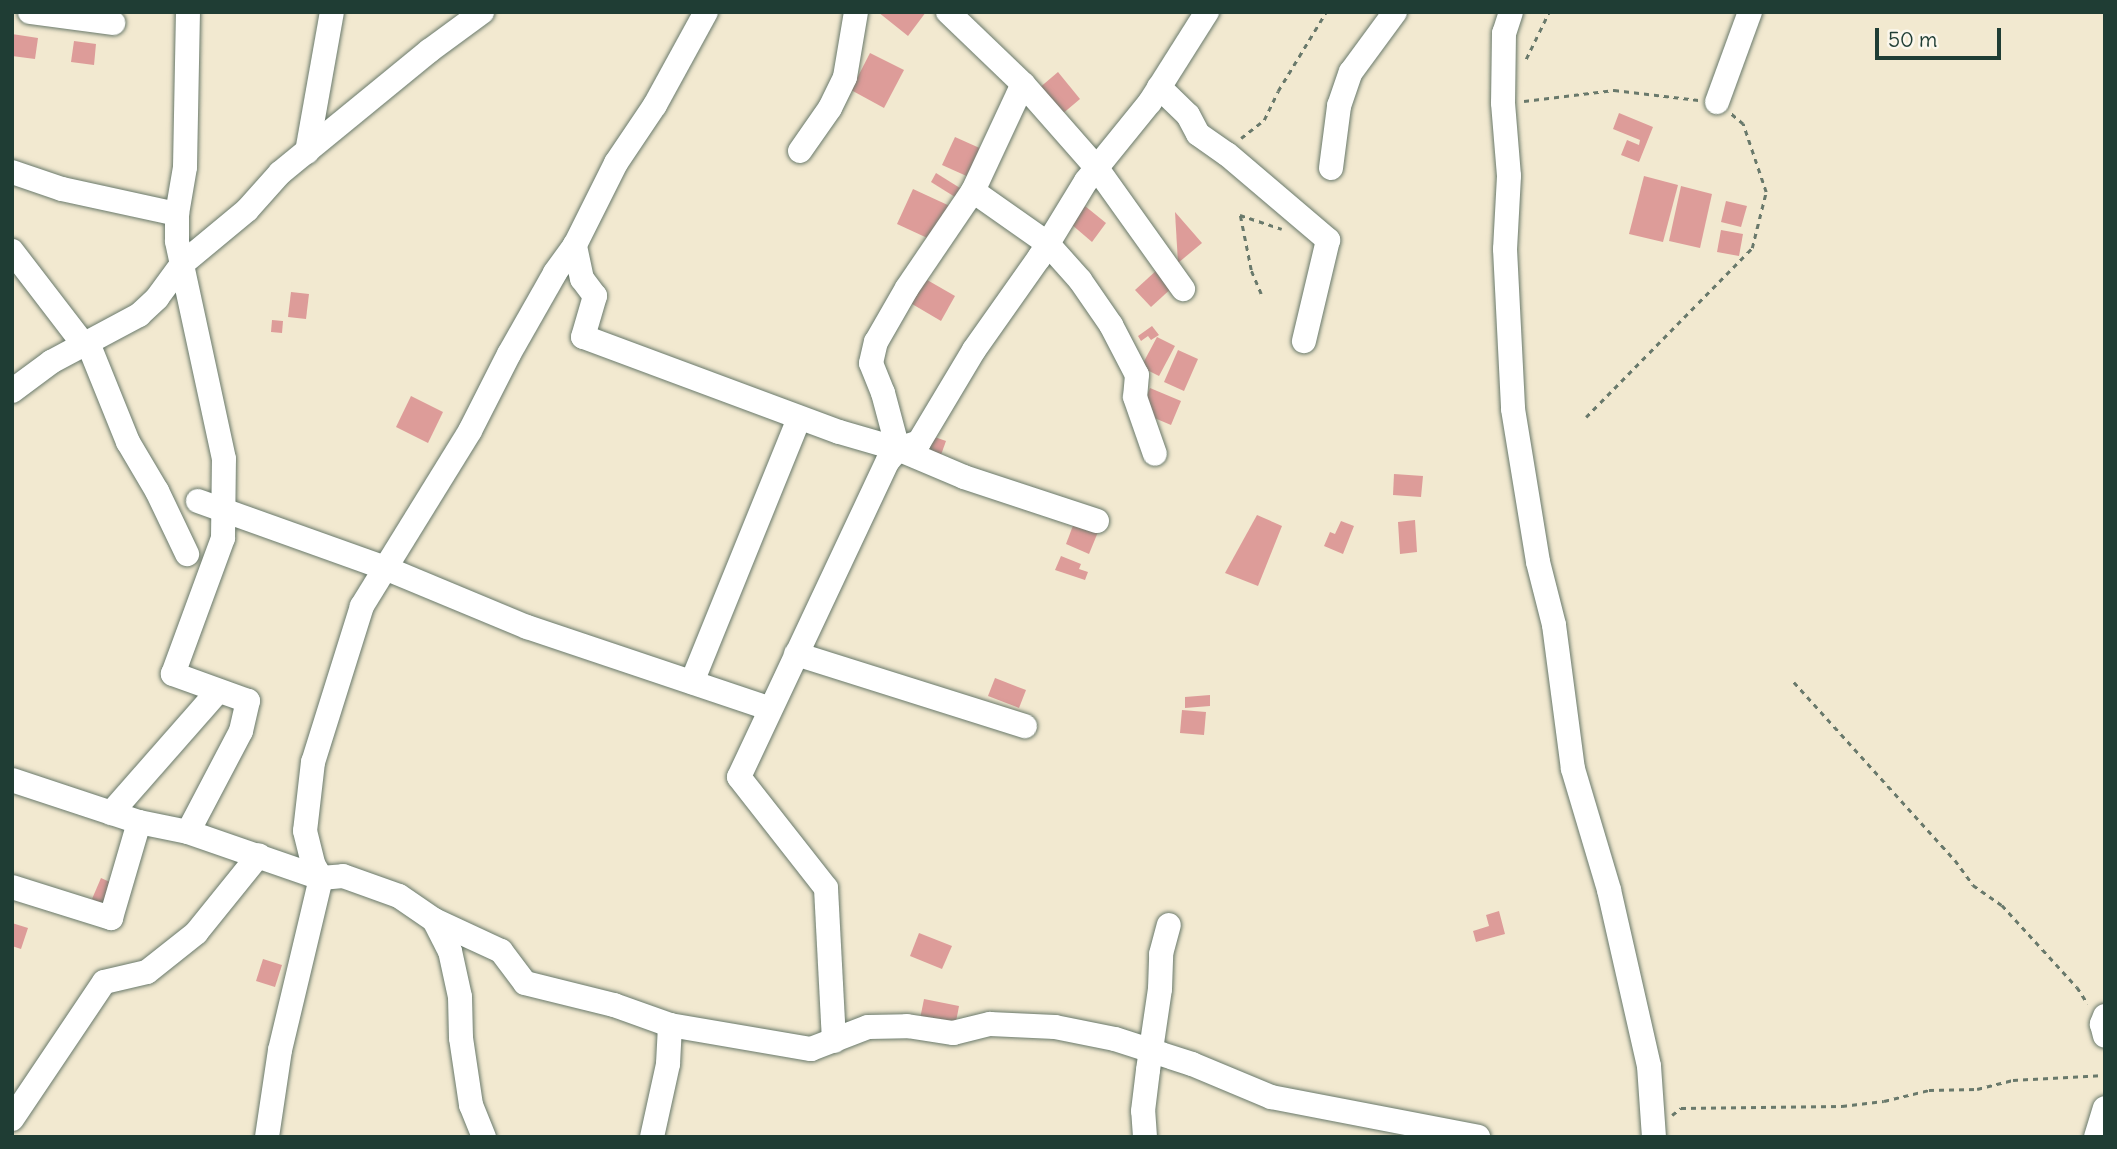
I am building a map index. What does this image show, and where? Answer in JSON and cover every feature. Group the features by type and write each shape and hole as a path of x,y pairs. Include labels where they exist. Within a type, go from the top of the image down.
{"street":[{"path":"30,12 113,23"},
{"path":"188,12 185,167 177,214 177,241 224,459 223,538 173,674 248,701 241,731 188,832"},
{"path":"307,152 332,12"},
{"path":"12,391 51,362 139,315 158,298 182,264 247,210 280,173 429,51 482,12"},
{"path":"267,1137 280,1050 321,878 313,864 305,831 313,762 362,606 470,431 555,272 575,244 616,163 655,105 706,12"},
{"path":"800,151 830,108 845,77 856,12"},
{"path":"948,12 1023,84 1096,167 1183,289"},
{"path":"834,1041 825,888 739,777 888,461 898,449 919,442 974,350 1048,243 1096,167 1159,87 1207,12"},
{"path":"1331,168 1339,106 1351,72 1395,12"},
{"path":"1511,12 1504,33 1503,103 1509,176 1505,249 1513,409 1538,562 1554,625 1573,769 1609,890 1649,1066 1654,1134"},
{"path":"1717,102 1750,12"},
{"path":"898,449 883,393 870,363 876,342 907,288 973,191 1023,84"},
{"path":"1159,87 1188,115 1198,134 1227,154 1328,240 1304,341"},
{"path":"12,172 62,189 177,214"},
{"path":"973,191 1048,243 1080,280 1111,325 1138,375 1135,397 1155,454"},
{"path":"575,244 582,279 595,296 583,337 799,418 898,449 964,477 1097,521"},
{"path":"12,251 86,344 128,442 157,491 187,554"},
{"path":"692,682 799,418"},
{"path":"198,501 385,568 527,627 770,709"},
{"path":"796,654 1025,726"},
{"path":"111,813 218,691"},
{"path":"12,780 139,822 188,832 321,878 343,876 399,896 434,920 500,951 525,983 614,1005 670,1025 811,1049 869,1027 907,1026 953,1032 1003,1025 1055,1027 1152,1051 1270,1097 1478,1137"},
{"path":"12,887 111,919 139,822"},
{"path":"16,1103 104,982 147,972 196,933 259,855"},
{"path":"434,920 450,951 460,997 461,1038 471,1105 484,1137"},
{"path":"1145,1137 1143,1111 1152,1051 1161,954 1168,925"},
{"path":"652,1137 668,1064 670,1025"},
{"path":"2096,1137 2105,1108"}],"path":[{"path":"1227,154 1264,120 1278,91 1326,12"},
{"path":"1520,69 1549,12"},
{"path":"1503,103 1614,90 1717,102 1743,124 1766,192 1752,248 1586,417"},
{"path":"1240,215 1251,270 1261,294"},
{"path":"1794,682 1955,860 1973,885 2002,905 2077,987 2104,1025"},
{"path":"1654,1134 1681,1108 1842,1106 1884,1101 1929,1090 1977,1089 2013,1080 2105,1075"}],"building":[{"path":"878,12 926,12 908,36"},
{"path":"12,34 38,38 35,59 12,56"},
{"path":"74,41 96,44 94,65 71,62"},
{"path":"870,53 904,70 884,108 851,90"},
{"path":"1058,72 1080,99 1061,115 1038,89"},
{"path":"1619,113 1653,127 1639,162 1621,155 1627,140 1639,145 1640,140 1613,129"},
{"path":"955,137 984,150 971,178 942,165"},
{"path":"936,173 960,188 955,197 931,182"},
{"path":"1644,176 1678,185 1663,242 1629,234"},
{"path":"1681,186 1712,194 1700,248 1669,241"},
{"path":"913,189 952,207 936,242 897,224"},
{"path":"1726,201 1747,206 1741,227 1721,222"},
{"path":"1085,206 1106,223 1092,242 1071,224"},
{"path":"1175,212 1202,243 1178,263"},
{"path":"1721,230 1743,234 1739,256 1717,252"},
{"path":"1158,269 1174,286 1151,307 1135,290"},
{"path":"922,277 955,296 941,321 907,301"},
{"path":"291,292 309,294 306,319 288,317"},
{"path":"272,320 283,321 282,333 271,332"},
{"path":"1152,326 1159,335 1151,340 1148,336 1141,341 1138,336"},
{"path":"1157,337 1175,346 1159,376 1141,367"},
{"path":"1178,350 1198,359 1184,391 1164,382"},
{"path":"1150,388 1181,401 1171,425 1140,412"},
{"path":"411,396 443,412 428,443 396,427"},
{"path":"929,435 946,441 938,463 921,457"},
{"path":"1394,474 1423,476 1421,497 1393,495"},
{"path":"1257,515 1282,526 1258,586 1225,573"},
{"path":"1415,520 1417,552 1400,554 1398,522"},
{"path":"1341,521 1354,526 1343,554 1324,546 1330,532 1335,534"},
{"path":"1074,523 1098,532 1089,554 1066,544"},
{"path":"1061,556 1081,564 1079,569 1088,572 1085,580 1055,570"},
{"path":"995,678 1026,690 1019,708 988,696"},
{"path":"1210,695 1210,706 1185,708 1185,697"},
{"path":"1182,710 1206,712 1204,735 1180,733"},
{"path":"101,878 112,883 103,904 92,899"},
{"path":"1499,911 1505,934 1476,942 1473,931 1489,926 1486,915"},
{"path":"12,923 28,928 21,949 12,946"},
{"path":"919,933 952,946 942,969 910,956"},
{"path":"263,959 282,965 275,987 256,981"},
{"path":"924,999 959,1006 955,1027 920,1019"}]}
